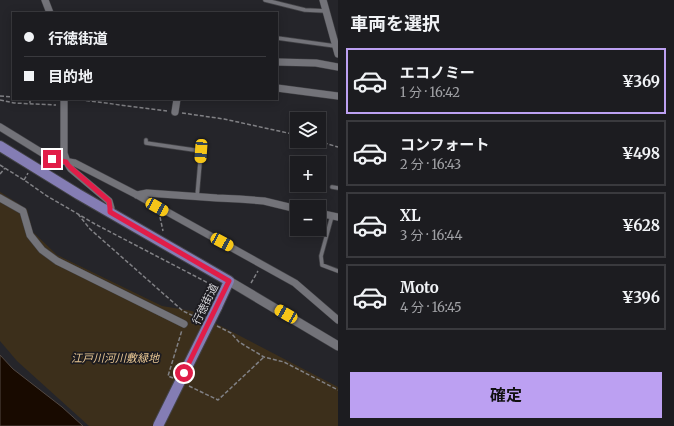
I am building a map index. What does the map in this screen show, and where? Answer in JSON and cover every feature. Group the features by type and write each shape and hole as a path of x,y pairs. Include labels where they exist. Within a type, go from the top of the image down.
{"main road":[{"name":"行徳街道","path":"0,146 39,171 229,281 158,426"},
{"path":"229,281 338,346"}],"street":[{"path":"323,0 338,54"},
{"path":"48,1 50,12"},
{"path":"278,62 316,63 338,67"},
{"path":"278,88 338,96"},
{"path":"175,112 177,100"},
{"path":"64,102 64,153 66,162 109,201 110,212"},
{"path":"0,127 52,159 75,163 137,195 262,264 295,283 338,320"},
{"path":"137,195 147,193 239,198 264,201 290,207"},
{"path":"0,198 23,211 30,235 42,250 57,261 184,324"}],"lane":[{"path":"265,0 305,10 326,11"},
{"path":"278,38 336,46"},
{"path":"146,140 146,143 201,151 198,196"},
{"path":"332,187 338,188"},
{"path":"335,216 321,256 322,265 338,271"}],"path":[{"path":"0,96 12,97"},
{"path":"0,100 30,104 64,102"},
{"path":"82,100 224,119 290,133"},
{"path":"326,143 338,147"},
{"path":"0,165 46,196 95,224 212,285 223,294"},
{"path":"0,174 5,168"},
{"path":"24,180 29,172"},
{"path":"157,207 164,231"},
{"path":"78,214 90,230 184,311 204,320"},
{"path":"251,283 262,264"},
{"path":"175,379 168,376 184,324"},
{"path":"217,327 231,333 239,342 264,356 284,362 338,390"},
{"path":"190,386 218,400 264,356"}],"green space":[{"name":"江戸川河川敷緑地","path":"0,192 27,209 33,232 57,255 162,306 192,311 338,387 338,426 89,426 17,361 0,341"}],"shaded area":[{"path":"0,355 13,369 62,407 83,426 0,426"}],"route":[{"path":"52,159 66,162 109,201 110,212 229,281 184,373"}]}
